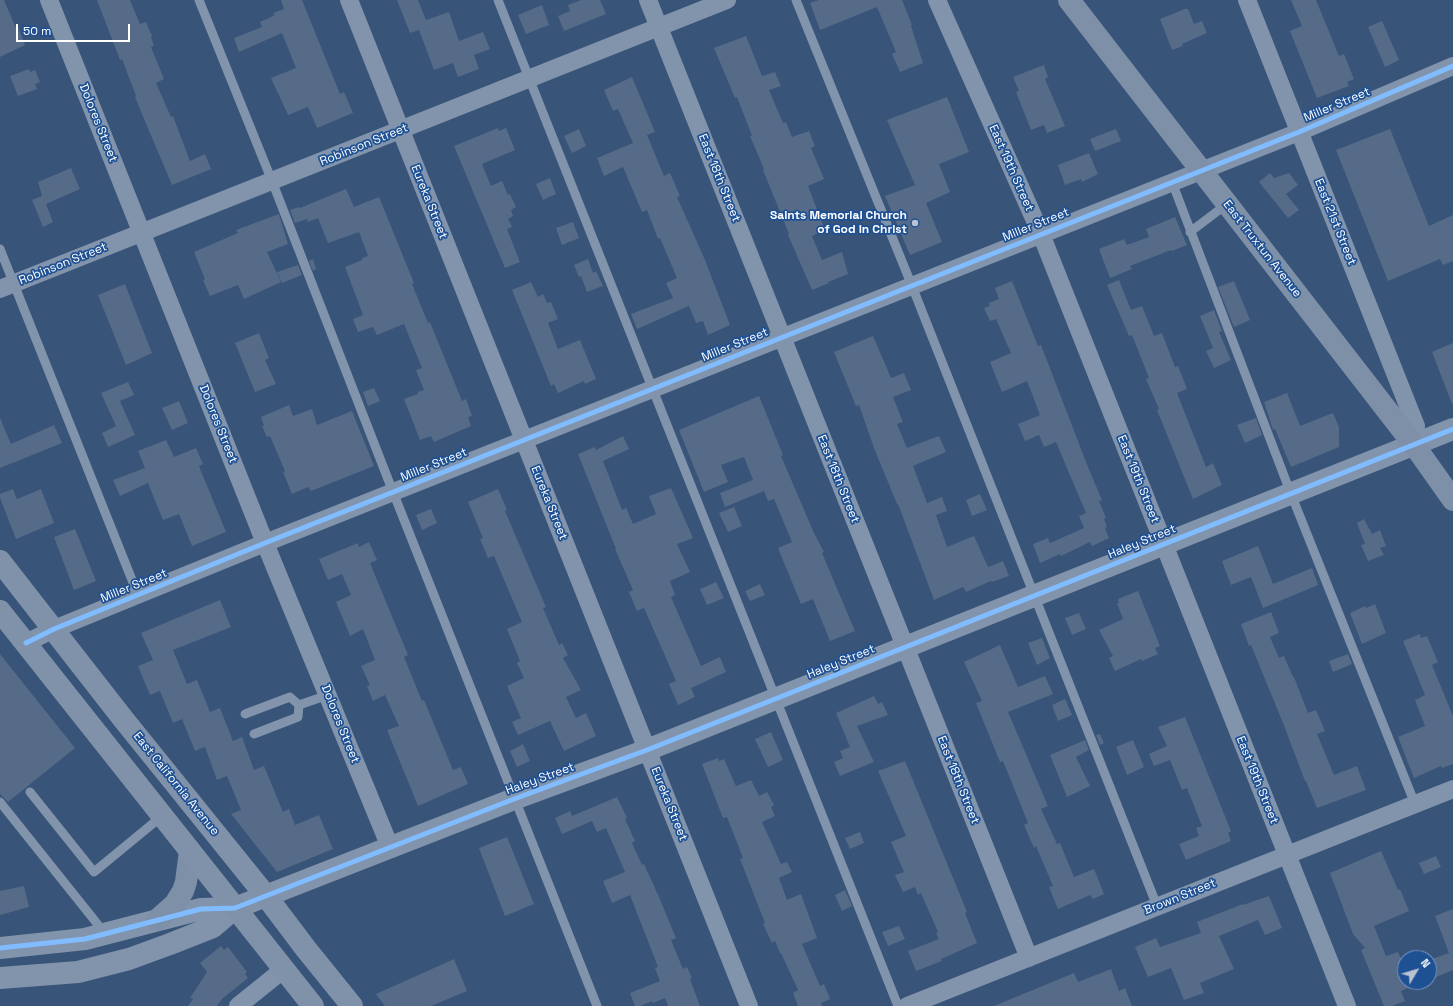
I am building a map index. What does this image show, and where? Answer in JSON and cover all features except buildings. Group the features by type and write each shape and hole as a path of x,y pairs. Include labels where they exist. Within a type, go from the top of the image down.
{"main road":[{"name":"East Truxtun Avenue","path":"1069,0 1414,445 1453,500"},
{"name":"East California Avenue","path":"0,561 124,720 266,896 352,1006"},
{"path":"0,611 313,1006"},
{"path":"157,920 175,904 183,891 186,882 190,851"}],"street":[{"name":"Dolores Street","path":"49,0 265,543 390,847"},
{"name":"Eureka Street","path":"349,0 749,1006"},
{"name":"East 18th Street","path":"648,0 1029,958"},
{"name":"Robinson Street","path":"7,287 727,0"},
{"name":"East 19th Street","path":"937,0 1041,234 1348,1006"},
{"name":"East 21st Street","path":"1247,0 1416,426 1414,445"},
{"name":"Miller Street","path":"26,644 54,629 265,543 1299,132 1453,66"},
{"name":"Haley Street","path":"235,908 514,799 647,750 1453,429"},
{"name":"Brown Street","path":"907,1006 1453,789"},
{"path":"0,948 85,938 201,909 235,908"},
{"path":"0,978 78,972 129,959 213,927 235,908"},
{"path":"238,1006 284,969"}],"lane":[{"path":"199,0 272,181 393,492 597,1006"},
{"path":"498,0 898,1006"},
{"path":"796,0 912,286 1157,906"},
{"path":"1172,182 1290,494 1415,804"},
{"path":"1190,232 1227,204"},
{"path":"0,249 7,287 138,595"},
{"path":"299,705 328,695"},
{"path":"245,714 290,697 299,705"},
{"path":"254,734 298,717 299,705"},
{"path":"30,792 94,872 162,816"},
{"path":"0,802 99,926 100,935"}],"cycle path":[{"path":"26,643 54,629 265,543 1299,132 1453,66"},
{"path":"0,948 85,939 201,909 235,908 514,799 647,750 1453,429"}],"place":[{"name":"Saints Memorial Church of God in Christ","path":"915,223"}]}
